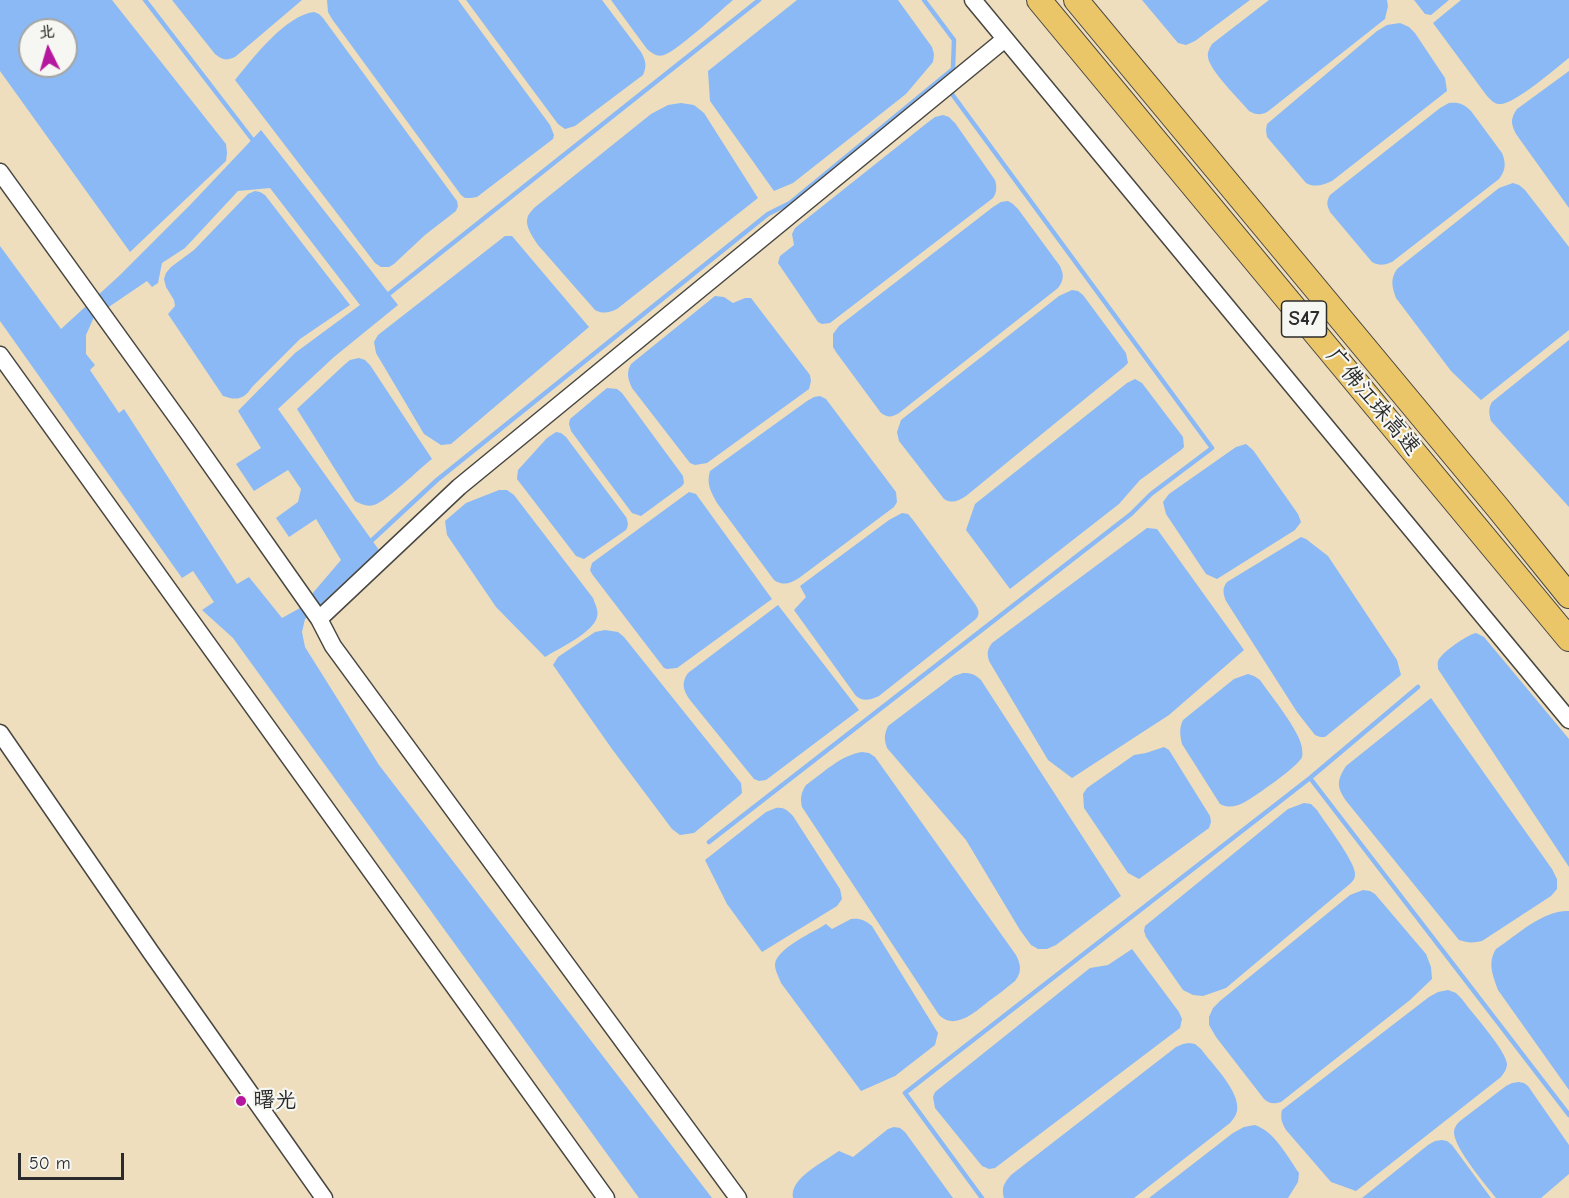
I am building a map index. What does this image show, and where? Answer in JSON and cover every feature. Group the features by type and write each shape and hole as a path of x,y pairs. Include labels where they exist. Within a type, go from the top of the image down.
{"highway":[{"name":"广佛江珠高速","path":"1039,0 1569,639"},
{"name":"广佛江珠高速","path":"1076,0 1569,596"}],"street":[{"path":"973,0 1569,720"},
{"path":"319,619 459,487 1005,39"},
{"path":"0,172 319,619 333,646 738,1198"},
{"path":"0,355 606,1198"},
{"path":"0,733 324,1198"}],"water":[{"path":"0,0 112,0 226,144 226,161 130,252 0,71"},
{"path":"172,0 302,0 235,57 222,59 215,54"},
{"path":"327,0 458,0 550,125 554,135 553,139 477,197 465,198 332,19 328,12"},
{"path":"466,0 602,0 641,52 645,63 643,75 575,126 565,129 558,124"},
{"path":"611,0 733,0 678,46 659,56 647,49"},
{"path":"797,0 898,0 932,47 934,54 933,62 906,94 793,183 774,191 710,101 708,71"},
{"path":"1142,0 1250,0 1195,41 1186,45 1178,43"},
{"path":"1269,0 1387,0 1388,6 1385,19 1268,111 1258,114 1249,111 1225,85 1210,63 1208,53 1212,44"},
{"path":"1414,0 1449,0 1431,15 1425,14"},
{"path":"1461,0 1569,0 1569,58 1514,99 1505,103 1495,103 1487,96 1433,23"},
{"path":"314,12 323,18 457,201 456,211 389,267 381,267 375,263 235,80 281,29 303,15"},
{"path":"1400,23 1415,33 1445,78 1447,91 1332,181 1319,185 1306,183 1267,137 1267,124 1377,31 1387,25"},
{"path":"1569,71 1569,208 1516,134 1512,121 1517,109"},
{"path":"681,103 694,105 704,113 758,198 617,309 606,312 595,310 538,245 528,227 528,216 534,208 651,114 668,105"},
{"path":"1449,103 1461,104 1471,111 1502,153 1505,163 1503,173 1499,179 1392,262 1382,265 1372,262 1330,212 1327,204 1329,197"},
{"path":"943,115 955,123 995,180 996,189 993,198 830,323 818,322 778,263 780,256 794,245 792,234 795,228 927,123"},
{"path":"261,130 398,305 334,357 278,409 379,550 305,619 302,632 305,647 379,765 712,1198 639,1198 233,638 202,610 214,602 193,571 182,578 0,321 0,246 61,329 119,276","holes":["270,188 360,305 295,353 238,411 261,448 236,464 254,491 288,470 301,489 298,502 276,518 289,537 316,519 341,560 300,608 282,618 249,577 237,584 124,409 119,413 90,370 95,365 86,354 86,335 94,317 147,281 152,287 158,283 162,263 185,248 238,191"]},
{"path":"1513,183 1525,190 1569,247 1569,330 1481,400 1451,371 1396,298 1393,280 1397,269 1499,188"},
{"path":"255,191 265,195 350,305 300,339 246,394 240,398 233,398 223,396 168,314 175,306 164,279 171,267 194,250 248,194"},
{"path":"1008,201 1018,209 1060,266 1063,277 1060,285 899,413 890,416 883,415 836,352 833,347 833,334 839,326 993,207"},
{"path":"505,236 512,236 589,327 451,444 441,445 424,434 376,353 374,342 378,335"},
{"path":"1072,290 1083,295 1126,353 1128,363 966,496 955,501 944,499 899,441 897,432 901,420 1059,296"},
{"path":"715,296 724,297 733,303 751,298 810,375 811,381 809,389 707,463 695,465 690,463 632,388 628,373 631,364"},
{"path":"1569,340 1569,507 1491,421 1489,411 1492,402"},
{"path":"359,358 370,365 432,459 387,498 371,506 355,501 297,409 350,360"},
{"path":"1135,379 1142,383 1183,437 1184,447 1140,480 1119,504 1010,589 966,530 975,504"},
{"path":"607,388 617,389 622,393 683,476 682,486 641,516 632,513 571,431 569,424 570,419"},
{"path":"820,396 826,399 896,492 897,502 894,507 799,578 783,584 774,580 717,503 710,488 709,476 710,471 807,401"},
{"path":"556,432 566,437 628,522 626,530 584,559 576,556 517,479 518,470 547,438"},
{"path":"1246,444 1253,450 1298,514 1301,522 1295,530 1217,579 1206,574 1166,514 1163,502 1169,494 1236,447"},
{"path":"499,490 507,490 514,495 593,598 598,612 594,623 575,640 545,657 496,607 447,535 445,521 466,503"},
{"path":"689,492 696,494 772,599 677,668 667,669 590,570 592,563"},
{"path":"902,513 908,514 913,520 975,604 978,614 976,619 879,696 864,700 856,696 794,610 806,597 800,586 889,520"},
{"path":"1147,528 1157,529 1244,650 1169,715 1072,778 1048,760 989,661 988,650 992,643"},
{"path":"1301,537 1328,556 1397,660 1401,675 1325,737 1315,735 1297,712 1226,601 1224,593 1224,586 1227,582"},
{"path":"778,605 859,710 766,780 759,781 754,779 690,700 684,690 684,683 688,673"},
{"path":"605,630 618,632 624,637 741,783 742,793 694,833 680,835 672,829 553,665 558,657 595,632"},
{"path":"1476,633 1484,637 1569,739 1569,867 1438,669 1438,660 1446,652"},
{"path":"963,673 973,674 981,680 1121,896 1056,945 1047,949 1038,949 1031,945 966,840 886,745 885,737 888,726 954,676"},
{"path":"1248,674 1260,680 1291,723 1300,741 1302,756 1275,782 1256,795 1231,807 1220,804 1182,744 1181,726 1183,720 1234,679"},
{"path":"1431,698 1557,879 1557,889 1551,896 1479,942 1459,940 1347,802 1341,793 1339,784 1346,766"},
{"path":"1164,747 1169,750 1210,816 1211,822 1209,828 1139,879 1128,873 1084,808 1083,794 1087,788 1134,755"},
{"path":"862,752 875,757 1018,959 1020,971 1015,981 978,1010 958,1021 945,1019 939,1015 802,807 801,796 806,785 840,761"},
{"path":"1304,803 1311,804 1317,810 1339,842 1354,870 1353,880 1226,988 1203,996 1193,995 1183,990 1146,937 1145,926 1288,809"},
{"path":"776,808 785,809 793,816 840,889 842,899 837,906 762,952 727,904 705,860 766,812"},
{"path":"1363,890 1375,894 1426,954 1431,967 1432,979 1410,1000 1281,1102 1268,1102 1216,1037 1209,1025 1209,1017 1213,1008 1350,895"},
{"path":"1569,911 1569,1090 1498,990 1491,964 1496,949 1521,931 1540,919"},
{"path":"851,919 862,920 872,926 938,1033 935,1045 895,1076 861,1091 781,983 775,965 781,953 805,936 826,924 832,929"},
{"path":"1132,949 1179,1012 1182,1019 1180,1028 995,1168 989,1169 982,1166 935,1108 933,1097 935,1092 1090,968 1108,965"},
{"path":"1448,990 1456,993 1462,999 1501,1050 1507,1064 1501,1077 1356,1191 1331,1182 1286,1130 1281,1116 1282,1110 1429,997"},
{"path":"1189,1043 1201,1049 1235,1095 1237,1111 1230,1123 1134,1198 1004,1198 1004,1186 1011,1175 1176,1047"},
{"path":"1519,1082 1528,1086 1569,1145 1569,1174 1541,1198 1496,1198 1459,1148 1454,1130 1460,1121 1506,1086"},
{"path":"1255,1125 1275,1139 1299,1173 1298,1182 1288,1198 1149,1198 1233,1133 1244,1127"},
{"path":"894,1127 905,1132 953,1198 793,1198 796,1184 817,1165 839,1151 853,1157 888,1129"},
{"path":"1442,1140 1452,1145 1491,1198 1362,1198 1428,1145"}],"waterway":[{"path":"145,0 255,143"},
{"path":"385,297 759,0"},
{"path":"369,543 437,480 768,214 790,203 953,69 954,40 924,0"},
{"path":"709,842 1131,514 1151,494 1212,448 949,90"},
{"path":"982,1198 905,1093 1310,778 1418,687"},
{"path":"1310,778 1569,1115"}],"place":[{"name":"曙光","path":"241,1101"}]}
